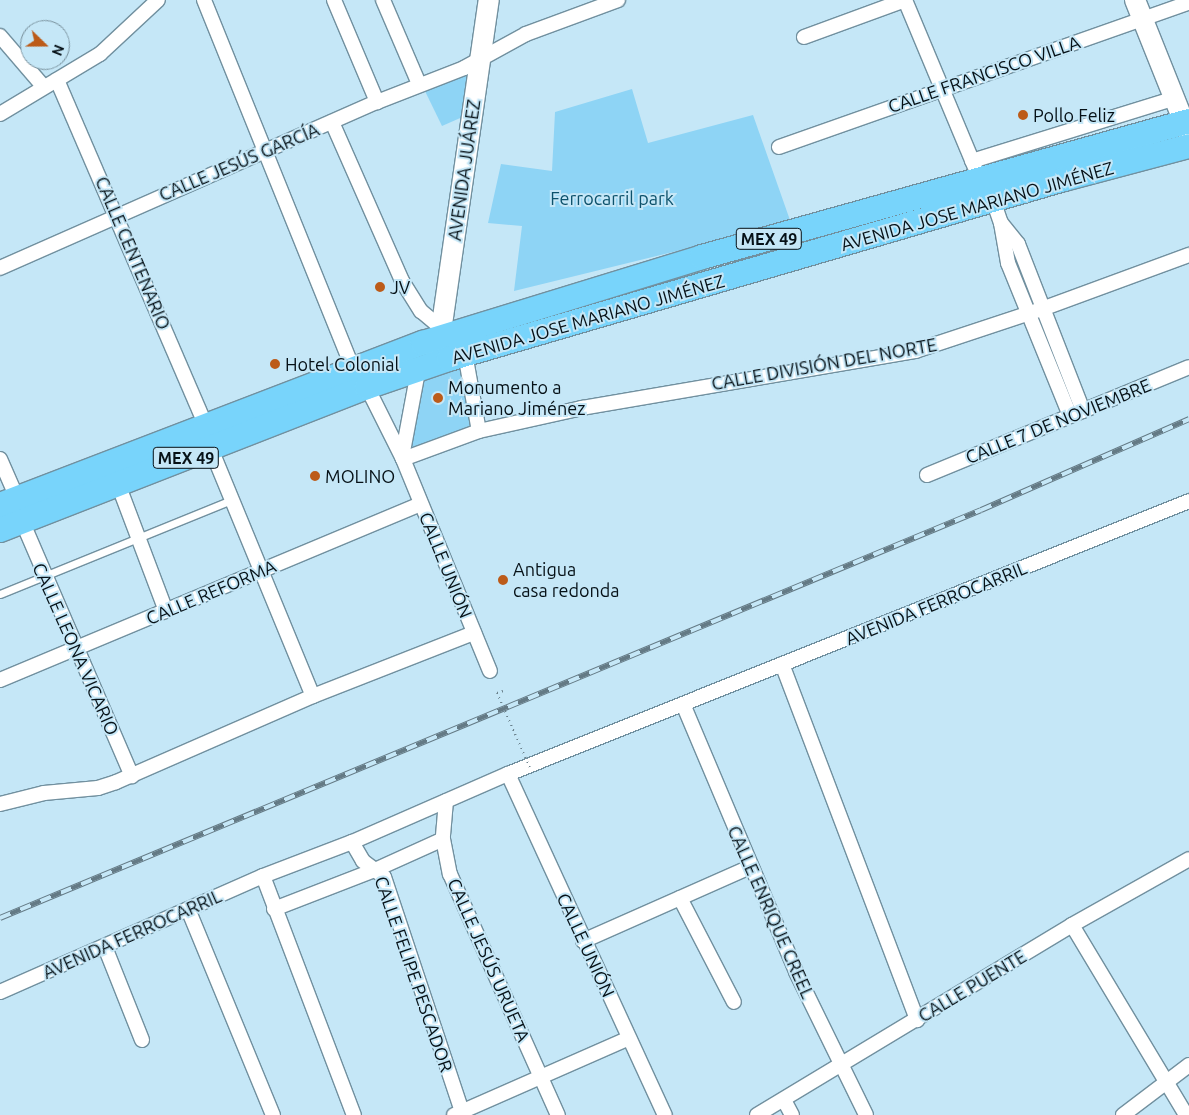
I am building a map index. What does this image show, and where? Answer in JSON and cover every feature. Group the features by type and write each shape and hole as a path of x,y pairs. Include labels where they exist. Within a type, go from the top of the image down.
{"highway":[{"name":"AVENIDA JOSE MARIANO JIMÉNEZ","path":"8,502 353,368 976,170 1187,127"},
{"name":"AVENIDA JOSE MARIANO JIMÉNEZ","path":"0,530 367,387 427,366 446,339 993,200 1189,146"}],"main road":[{"name":"AVENIDA JUÁREZ","path":"446,339 479,60 490,0"},
{"path":"1135,0 1187,127"}],"street":[{"path":"0,114 42,86 57,80 114,43 158,0"},
{"path":"204,0 353,368"},
{"path":"334,0 377,102"},
{"path":"383,0 419,84"},
{"name":"CALLE JESÚS GARCÍA","path":"0,268 117,214 479,60 498,46 618,0"},
{"path":"804,37 905,0 976,170 1175,98"},
{"name":"CALLE FRANCISCO VILLA","path":"779,146 1189,3"},
{"path":"0,36 42,86"},
{"name":"CALLE CENTENARIO","path":"57,80 117,214 206,426"},
{"path":"332,122 402,281 421,311 446,339 479,431 402,458"},
{"path":"993,200 1001,223 1004,252 1028,314 1077,413"},
{"path":"1001,223 1018,244 1077,413"},
{"name":"CALLE DIVISIÓN DEL NORTE","path":"479,431 574,409 732,380 915,351 1028,314 1189,255"},
{"path":"402,458 427,366 446,339"},
{"name":"CALLE 7 DE NOVIEMBRE","path":"927,475 1189,367"},
{"name":"CALLE UNIÓN","path":"367,387 402,458 490,671"},
{"path":"211,449 313,696"},
{"path":"0,458 8,502"},
{"path":"118,484 166,611"},
{"name":"AVENIDA FERROCARRIL","path":"0,992 263,876 352,842 508,774 1189,501"},
{"name":"CALLE REFORMA","path":"0,680 421,504"},
{"name":"CALLE LEONA VICARIO","path":"22,521 44,577 132,776"},
{"path":"0,804 44,792 98,788 132,776 313,696 474,633"},
{"path":"782,664 917,1020"},
{"name":"CALLE ENRIQUE CREEL","path":"683,704 750,866 840,1067 866,1115"},
{"name":"CALLE UNIÓN","path":"508,774 583,941 665,1115"},
{"name":"CALLE JESÚS URUETA","path":"446,801 443,840 455,890 558,1115"},
{"path":"274,909 377,869 443,840"},
{"name":"CALLE FELIPE PESCADOR","path":"352,842 363,861 377,869 384,877 459,1114"},
{"name":"CALLE PUENTE","path":"756,1115 840,1067 1072,925 1189,859"},
{"path":"583,941 750,866"},
{"path":"263,876 354,1115"},
{"path":"680,898 734,1002"},
{"path":"188,909 273,1115"},
{"path":"1072,925 1186,1115"},
{"path":"105,947 142,1040"},
{"path":"459,1114 541,1075 629,1038"},
{"path":"1123,1115 1167,1084 1189,1065"},
{"path":"784,1100 792,1115"}],"lane":[{"path":"0,594 231,500"}],"path":[{"path":"504,691 497,693 531,770"}],"green space":[{"path":"475,66 467,115 442,126 423,87"},
{"name":"Ferrocarril park","path":"632,89 648,143 753,115 791,223 514,291 522,226 488,223 501,164 552,171 555,112"},
{"path":"464,360 476,429 404,454 423,379"}],"railway":[{"path":"0,918 981,510 1189,419"}],"place":[{"name":"Pollo Feliz","path":"1023,115"},
{"name":"JV","path":"380,287"},
{"name":"Hotel Colonial","path":"275,364"},
{"name":"Monumento a Mariano Jiménez","path":"438,398"},
{"name":"MOLINO","path":"315,476"},
{"name":"Antigua casa redonda","path":"503,580"}]}
